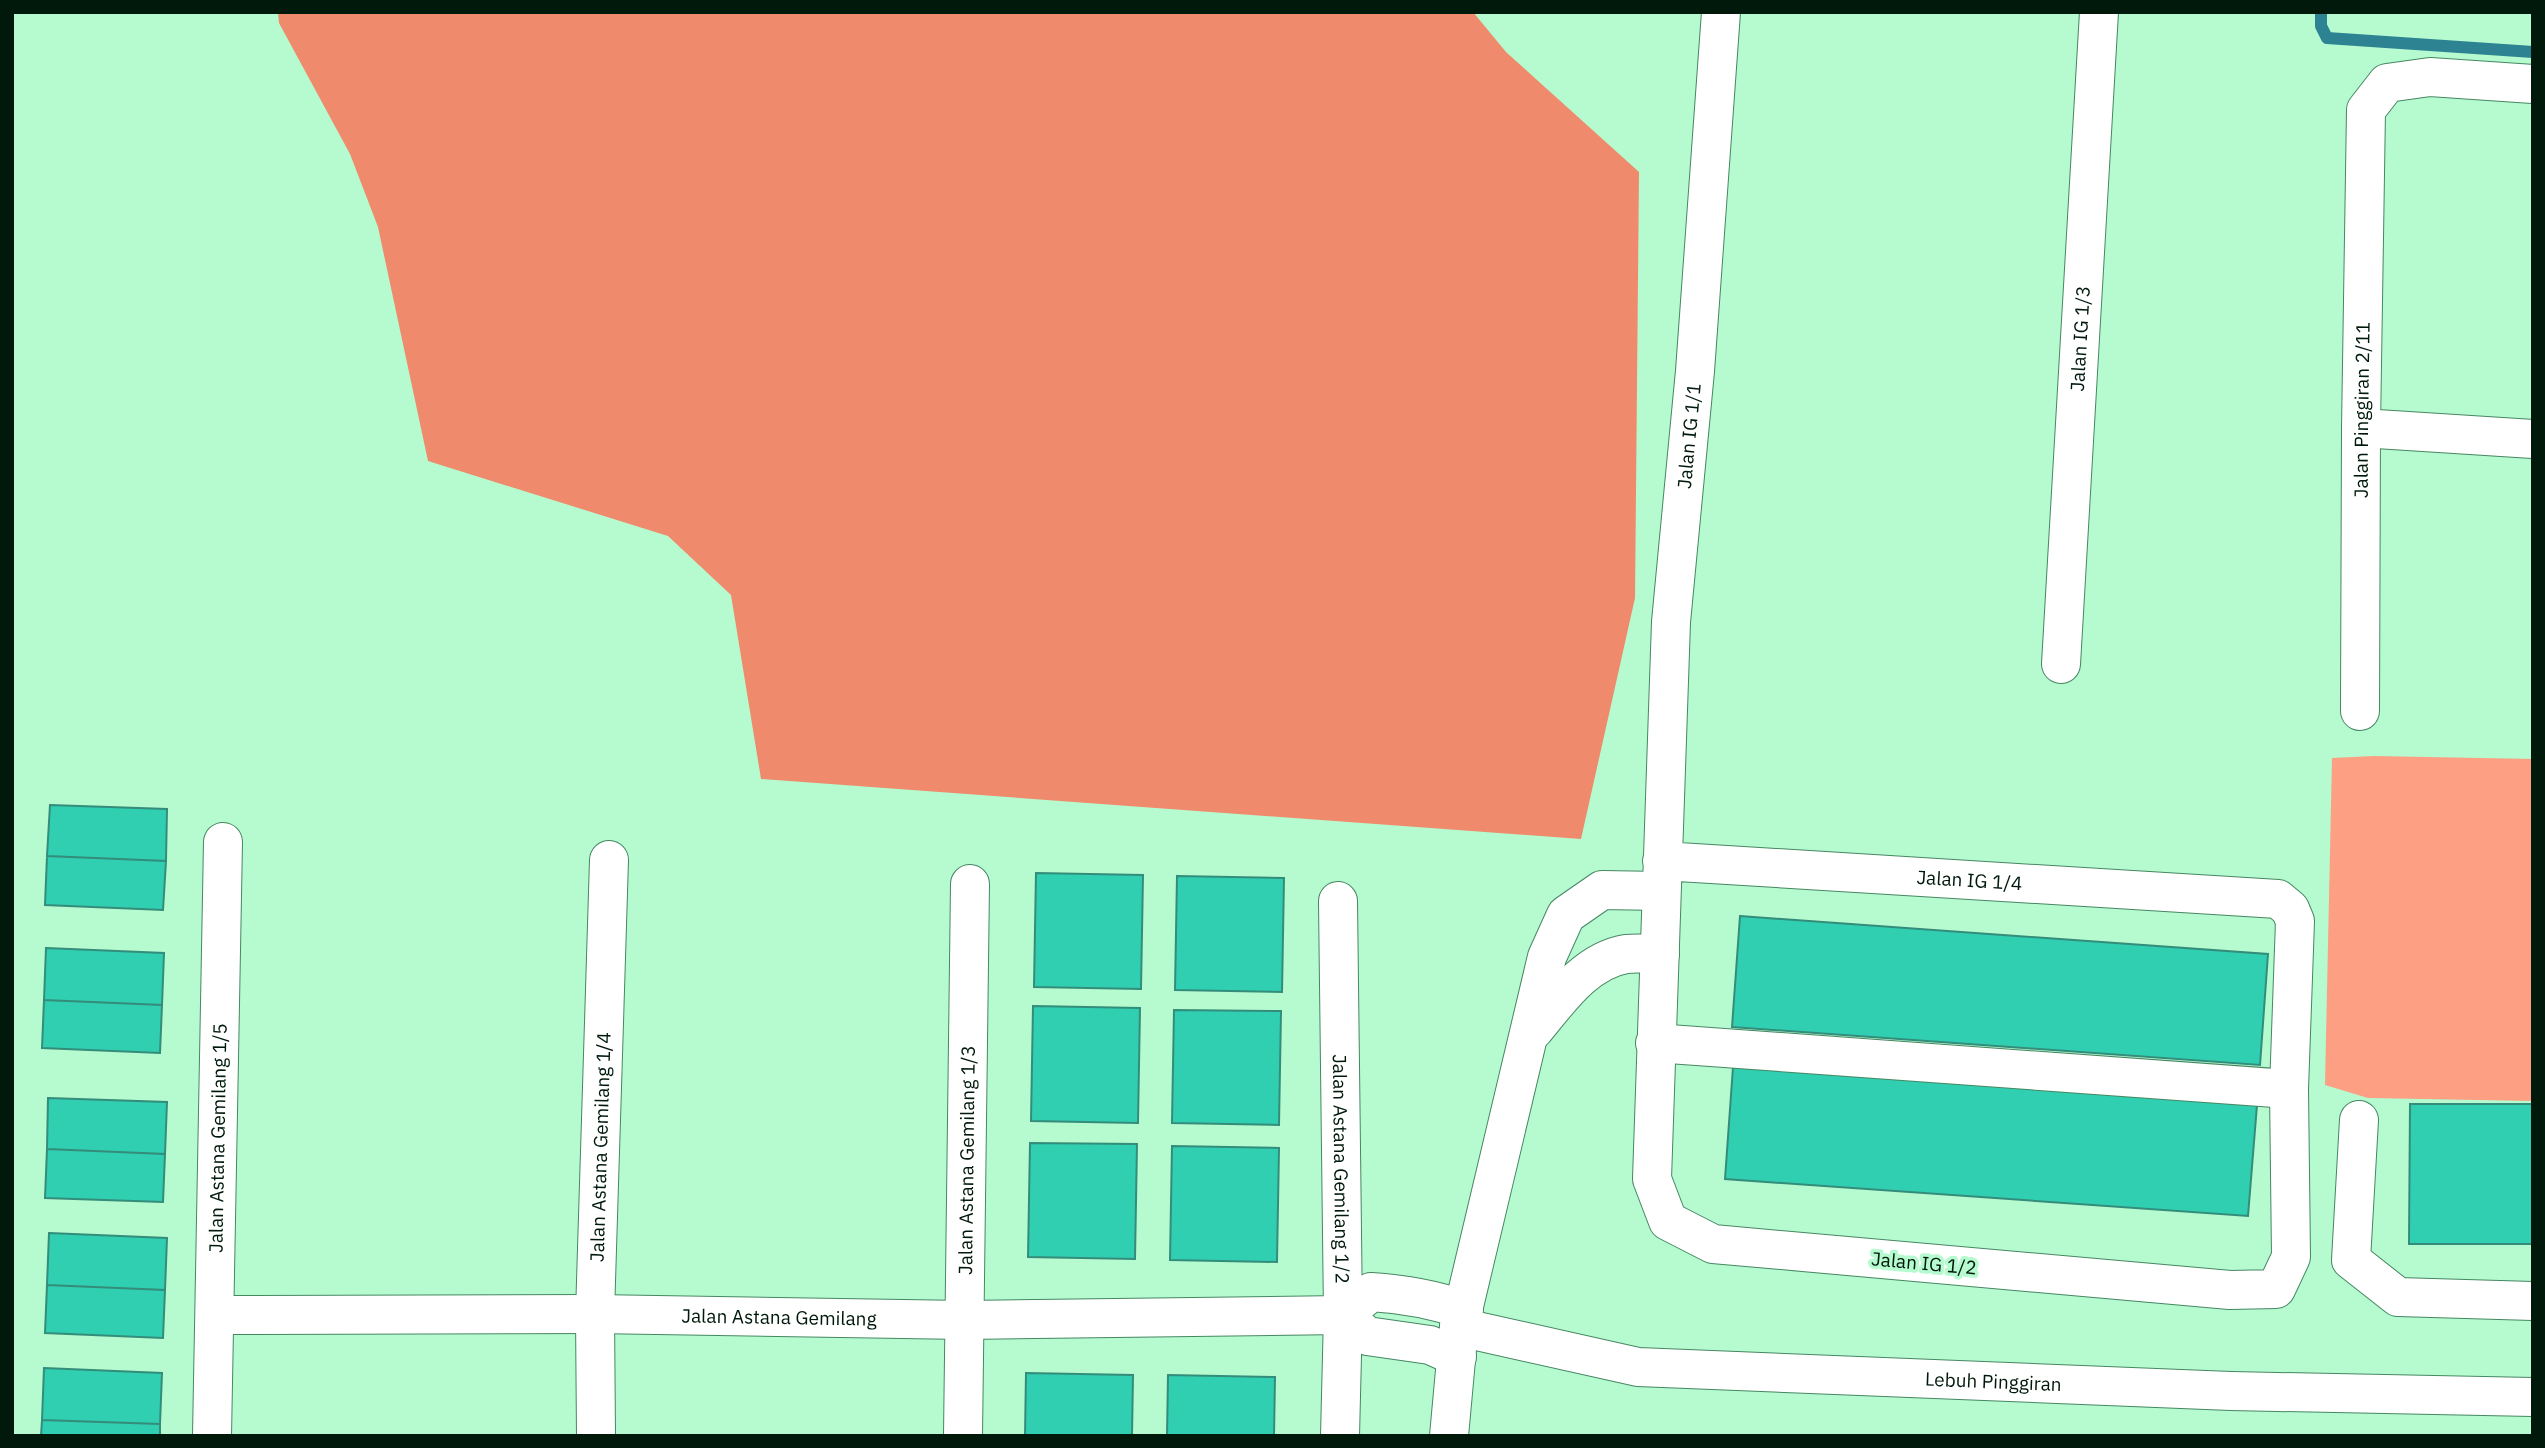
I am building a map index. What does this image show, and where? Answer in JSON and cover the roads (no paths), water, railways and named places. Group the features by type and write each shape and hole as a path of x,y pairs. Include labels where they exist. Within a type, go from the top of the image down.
{"street":[{"name":"Jalan IG 1/1","path":"1652,1179 1671,622 1695,371 1721,12"},
{"name":"Jalan IG 1/3","path":"2060,664 2099,12"},
{"name":"Jalan Pinggiran 2/11","path":"2360,711 2366,110 2387,83 2430,77 2533,84"},
{"path":"2361,428 2533,439"},
{"name":"Jalan Astana Gemilang 1/5","path":"212,1436 223,842"},
{"name":"Jalan Astana Gemilang 1/4","path":"596,1436 595,1314 609,860"},
{"name":"Jalan IG 1/4","path":"1449,1436 1460,1332 1547,957 1566,915 1602,890 1661,876 2278,899 2290,909 2295,921 2289,1089"},
{"name":"Jalan Astana Gemilang 1/3","path":"963,1436 970,884"},
{"name":"Jalan Astana Gemilang 1/2","path":"1338,901 1343,1315 1340,1436"},
{"path":"1530,1034 1570,986 1600,963 1626,954 1660,954"},
{"path":"1655,1043 2289,1089"},
{"name":"Jalan IG 1/2","path":"1652,1179 1668,1222 1713,1244 2230,1290 2276,1289 2291,1257 2289,1089"},
{"path":"2358,1120 2351,1260 2398,1297 2533,1301"},
{"name":"Jalan Astana Gemilang","path":"215,1315 595,1314 965,1320 1343,1315"},
{"path":"1343,1315 1367,1336 1430,1346 1460,1332"},
{"name":"Lebuh Pinggiran","path":"1460,1332 1638,1367 2231,1391 2533,1397"}],"waterway":[{"path":"2321,12 2321,26 2327,38 2533,52"}]}
